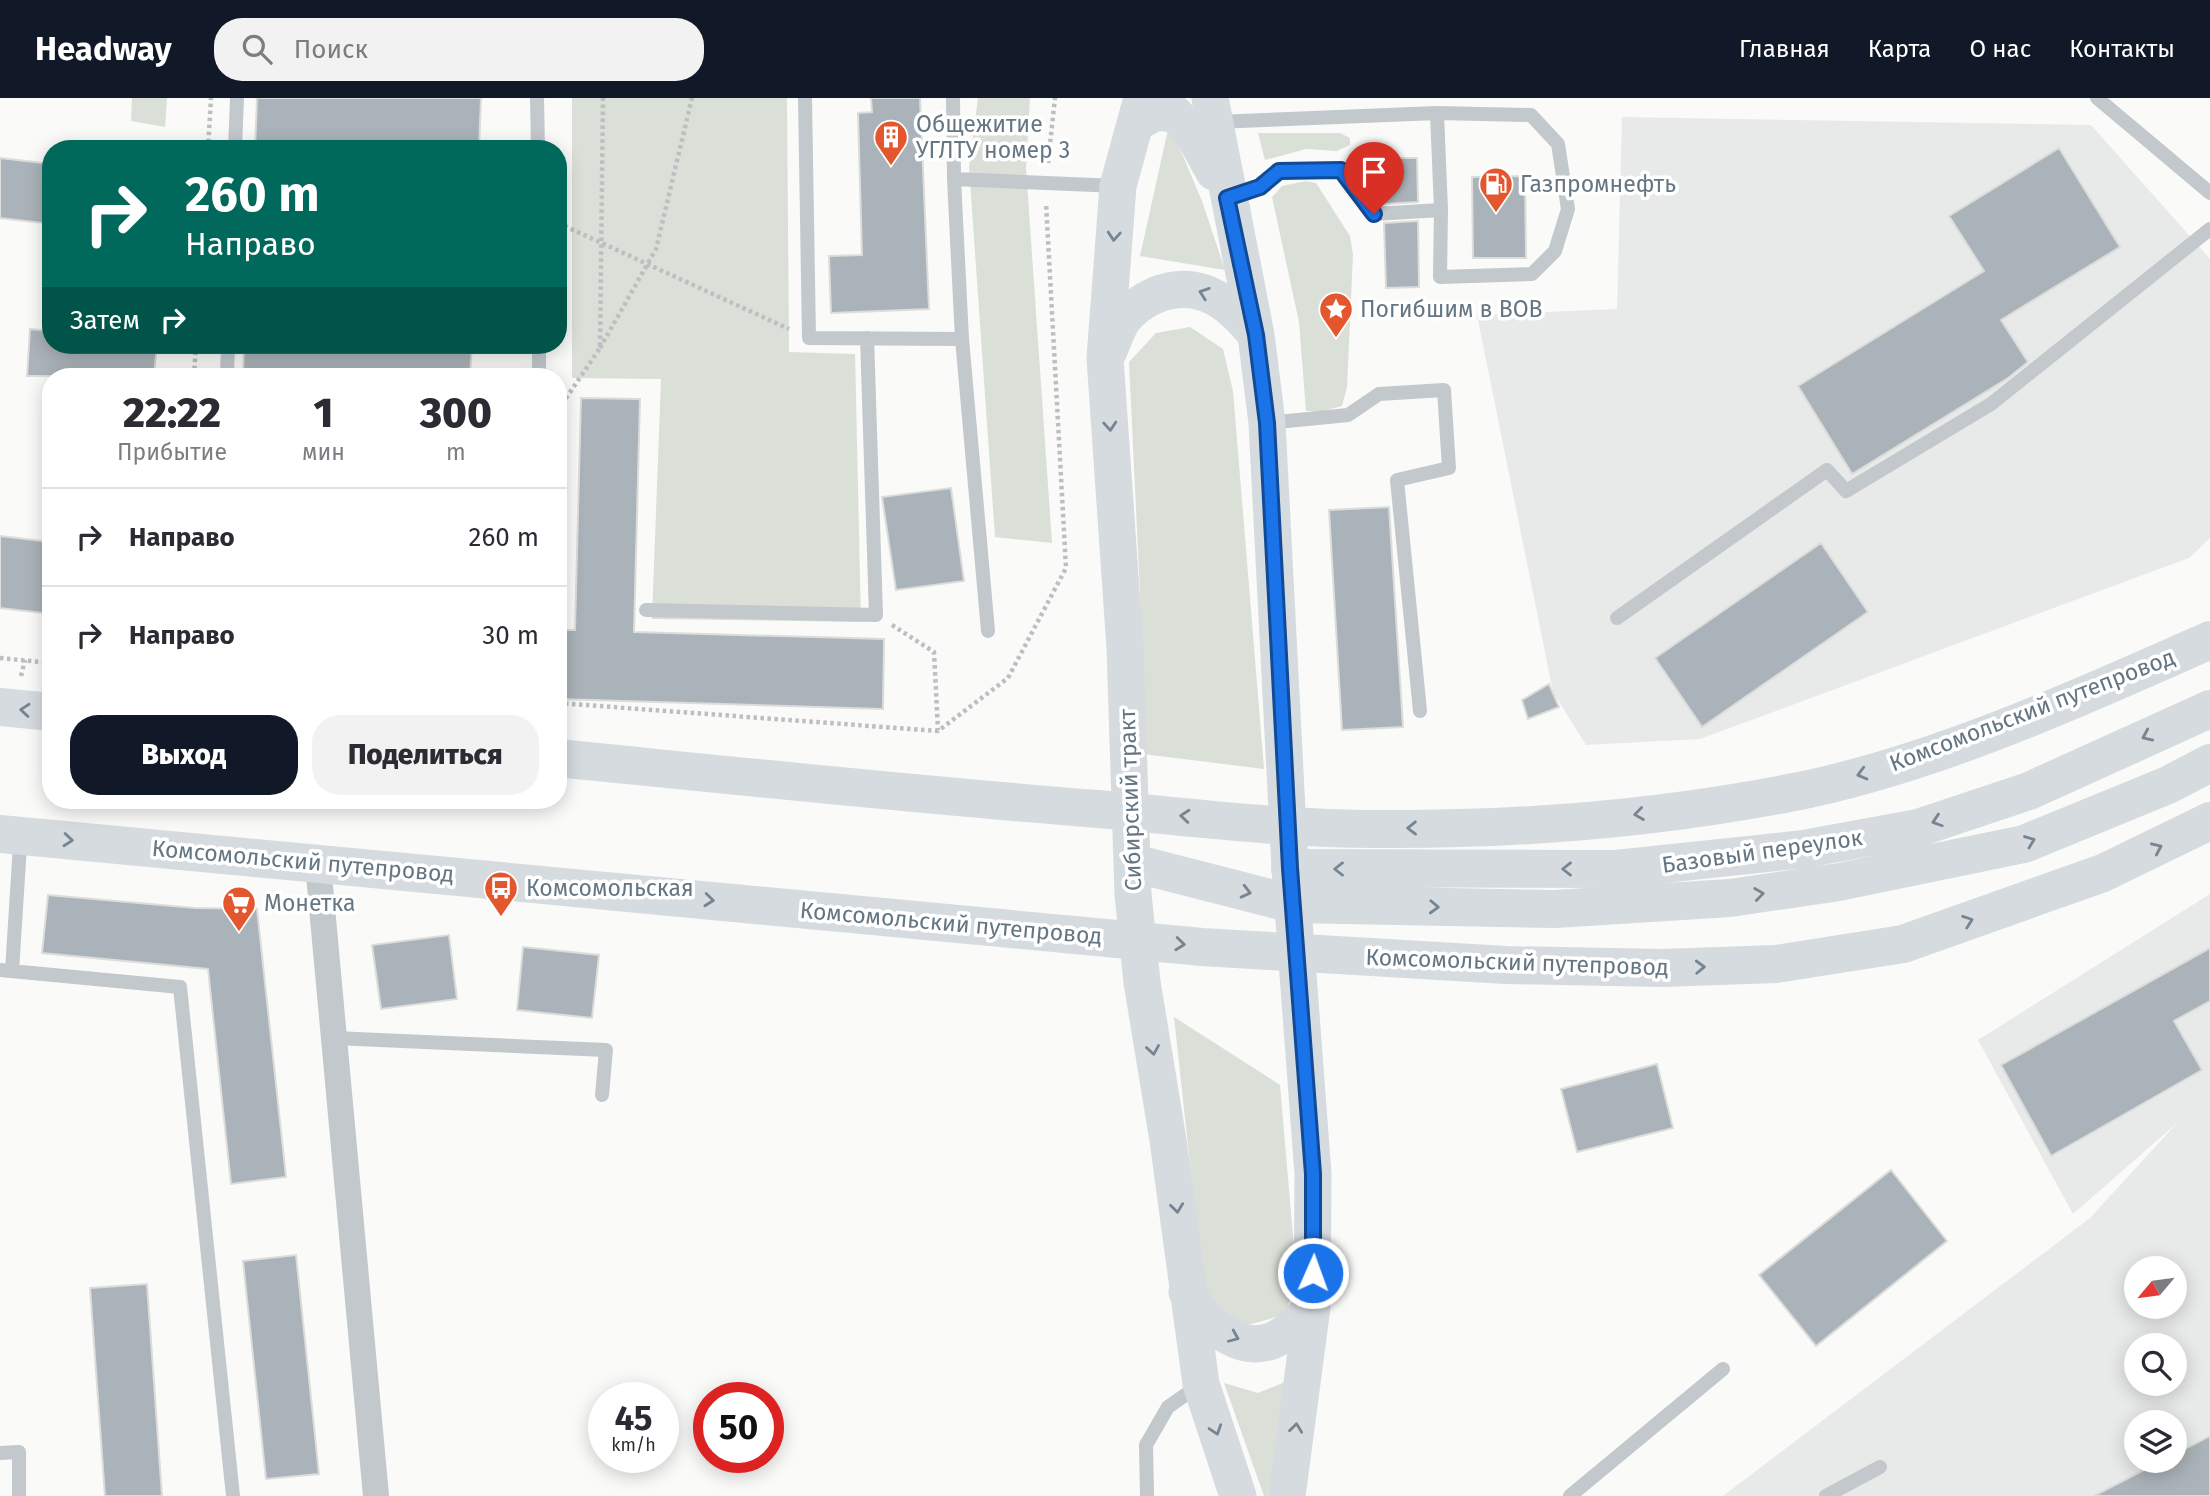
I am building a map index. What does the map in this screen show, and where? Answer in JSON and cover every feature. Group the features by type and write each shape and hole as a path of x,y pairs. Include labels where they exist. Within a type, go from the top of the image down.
{"main road":[{"path":"1212,110 1227,198 1256,335 1267,423 1291,886 1314,1194 1311,1307 1287,1496"},
{"path":"1139,111 1175,114 1193,134 1227,198"},
{"name":"Сибирский тракт","path":"1139,111 1118,186 1105,358 1125,648 1133,863 1142,982 1168,1140 1186,1292 1201,1384 1238,1496"},
{"path":"1105,358 1122,322 1141,301 1185,288 1210,293 1227,304 1256,335"},
{"name":"Комсомольский путепровод","path":"567,759 940,797 1235,820 1373,829 1502,826 1619,817 1791,793 1920,758 2111,684 2210,640"},
{"path":"0,708 42,711"},
{"name":"Базовый переулок","path":"1291,886 1616,869 1804,849 1919,828 2029,791 2210,709"},
{"name":"Базовый переулок","path":"1291,886 1555,909 1731,898 1826,884 2024,844 2168,785 2210,762"},
{"name":"Комсомольский путепровод","path":"10,839 1202,947 1492,964 1662,968 1776,964 1903,944 2102,873 2210,821"},
{"path":"1133,863 1291,886"},
{"path":"1186,1292 1206,1323 1227,1336 1250,1344 1283,1336 1311,1307"}],"street":[{"path":"319,875 376,1496"}],"lane":[{"path":"235,140 237,98"},
{"path":"537,98 538,140"},
{"path":"805,98 809,338 962,339"},
{"path":"953,98 962,339 988,631"},
{"path":"2097,98 2210,193"},
{"path":"1212,110 1437,113 1531,115 1558,144 1568,209 1555,251 1531,274 1498,277 1440,276 1441,210 1437,113"},
{"path":"1227,198 1260,187 1279,171 1341,170 1374,214 1441,210"},
{"path":"954,179 1118,186"},
{"path":"1617,618 1826,470 1846,491 1991,404 2210,229"},
{"path":"646,610 876,615 867,338"},
{"path":"1267,423 1348,415 1379,394 1444,390 1449,468 1397,480 1420,711"},
{"path":"10,839 6,970 180,987 233,1496"},
{"path":"334,1038 606,1050 602,1095"},
{"path":"1570,1496 1723,1369"},
{"path":"1147,1496 1146,1445 1168,1407 1201,1384"},
{"path":"0,1453 19,1452 19,1496"},
{"path":"1826,1496 1880,1467"}],"path":[{"path":"209,140 211,98"},
{"path":"600,348 603,98"},
{"path":"567,397 600,348 656,249 692,98"},
{"path":"567,704 938,731 1008,678 1066,568 1045,183 1055,98"},
{"path":"567,227 809,338"},
{"path":"876,615 934,652 938,731"},
{"path":"0,658 42,662"}],"shaded area":[{"path":"132,98 167,98 165,127 131,121"},
{"path":"572,98 787,98 789,352 855,354 861,622 652,619 661,379 572,378"},
{"path":"978,98 1030,98 1026,168 1052,543 995,537 969,167"},
{"path":"1622,117 2091,125 2210,259 2210,538 2189,558 1700,739 1586,745 1553,692 1477,315 1617,309"},
{"path":"1258,133 1340,133 1350,138 1350,145 1337,151 1306,149 1265,160"},
{"path":"1167,134 1175,137 1202,201 1225,270 1140,256"},
{"path":"1306,181 1316,183 1350,236 1353,255 1347,387 1342,406 1323,411 1306,411 1299,322 1272,197 1282,186"},
{"path":"1190,327 1223,349 1233,391 1264,769 1143,754 1140,592 1129,362 1156,333"},
{"path":"2210,894 2210,1496 1723,1496 2090,1218 2177,1123 2073,1214 1978,1040"},
{"path":"1174,1017 1280,1085 1297,1282 1284,1315 1244,1326 1216,1311 1203,1283"},
{"path":"1290,1380 1268,1496 1264,1496 1224,1383 1258,1393"}],"building":[{"path":"257,98 481,98 479,140 255,140"},
{"name":"Общежитие УГЛТУ номер 3","path":"871,98 920,98 929,309 831,313 829,256 862,255 858,113 872,112"},
{"path":"2059,148 2120,247 2001,320 2028,362 2008,378 1852,474 1798,386 1984,271 1949,216"},
{"path":"0,158 42,163 42,223 0,218"},
{"path":"1383,158 1417,158 1418,202 1384,204"},
{"path":"1525,176 1526,258 1473,258 1472,177"},
{"path":"1418,221 1419,287 1386,288 1384,223"},
{"path":"30,329 42,330 42,354 156,354 155,368 42,368 42,376 27,376"},
{"path":"244,354 471,354 471,368 243,368"},
{"path":"581,398 640,399 634,632 884,639 883,709 567,699 567,630 575,630"},
{"path":"951,488 964,581 896,590 882,497"},
{"path":"1389,507 1403,727 1342,730 1329,510"},
{"path":"0,536 42,541 42,613 0,608"},
{"path":"1821,543 1868,612 1702,727 1655,658"},
{"path":"1549,684 1559,707 1528,719 1522,700"},
{"path":"48,895 195,908 257,909 286,1177 231,1184 208,969 42,953"},
{"path":"449,935 457,999 381,1009 372,945"},
{"path":"523,947 599,955 592,1018 517,1010"},
{"path":"2210,948 2210,1001 2174,1021 2202,1070 2051,1156 2001,1065"},
{"path":"1657,1064 1673,1128 1577,1152 1561,1089"},
{"path":"1891,1170 1947,1241 1816,1346 1759,1275"},
{"path":"296,1255 319,1474 266,1479 243,1261"},
{"path":"147,1284 162,1496 105,1496 90,1288"},
{"path":"2210,1436 2210,1496 2094,1496 2138,1473 2187,1473 2187,1448"}],"place":[{"name":"Общежитие УГЛТУ номер 3","path":"891,167"},
{"name":"Газпромнефть","path":"1496,214"},
{"name":"Погибшим в ВОВ","path":"1336,339"},
{"name":"Комсомольская","path":"501,918"},
{"name":"Монетка","path":"239,933"}],"route":[{"path":"1313,1273 1313,1174 1290,868 1267,423 1256,335 1227,198 1260,187 1279,171 1341,170 1374,214"}]}
